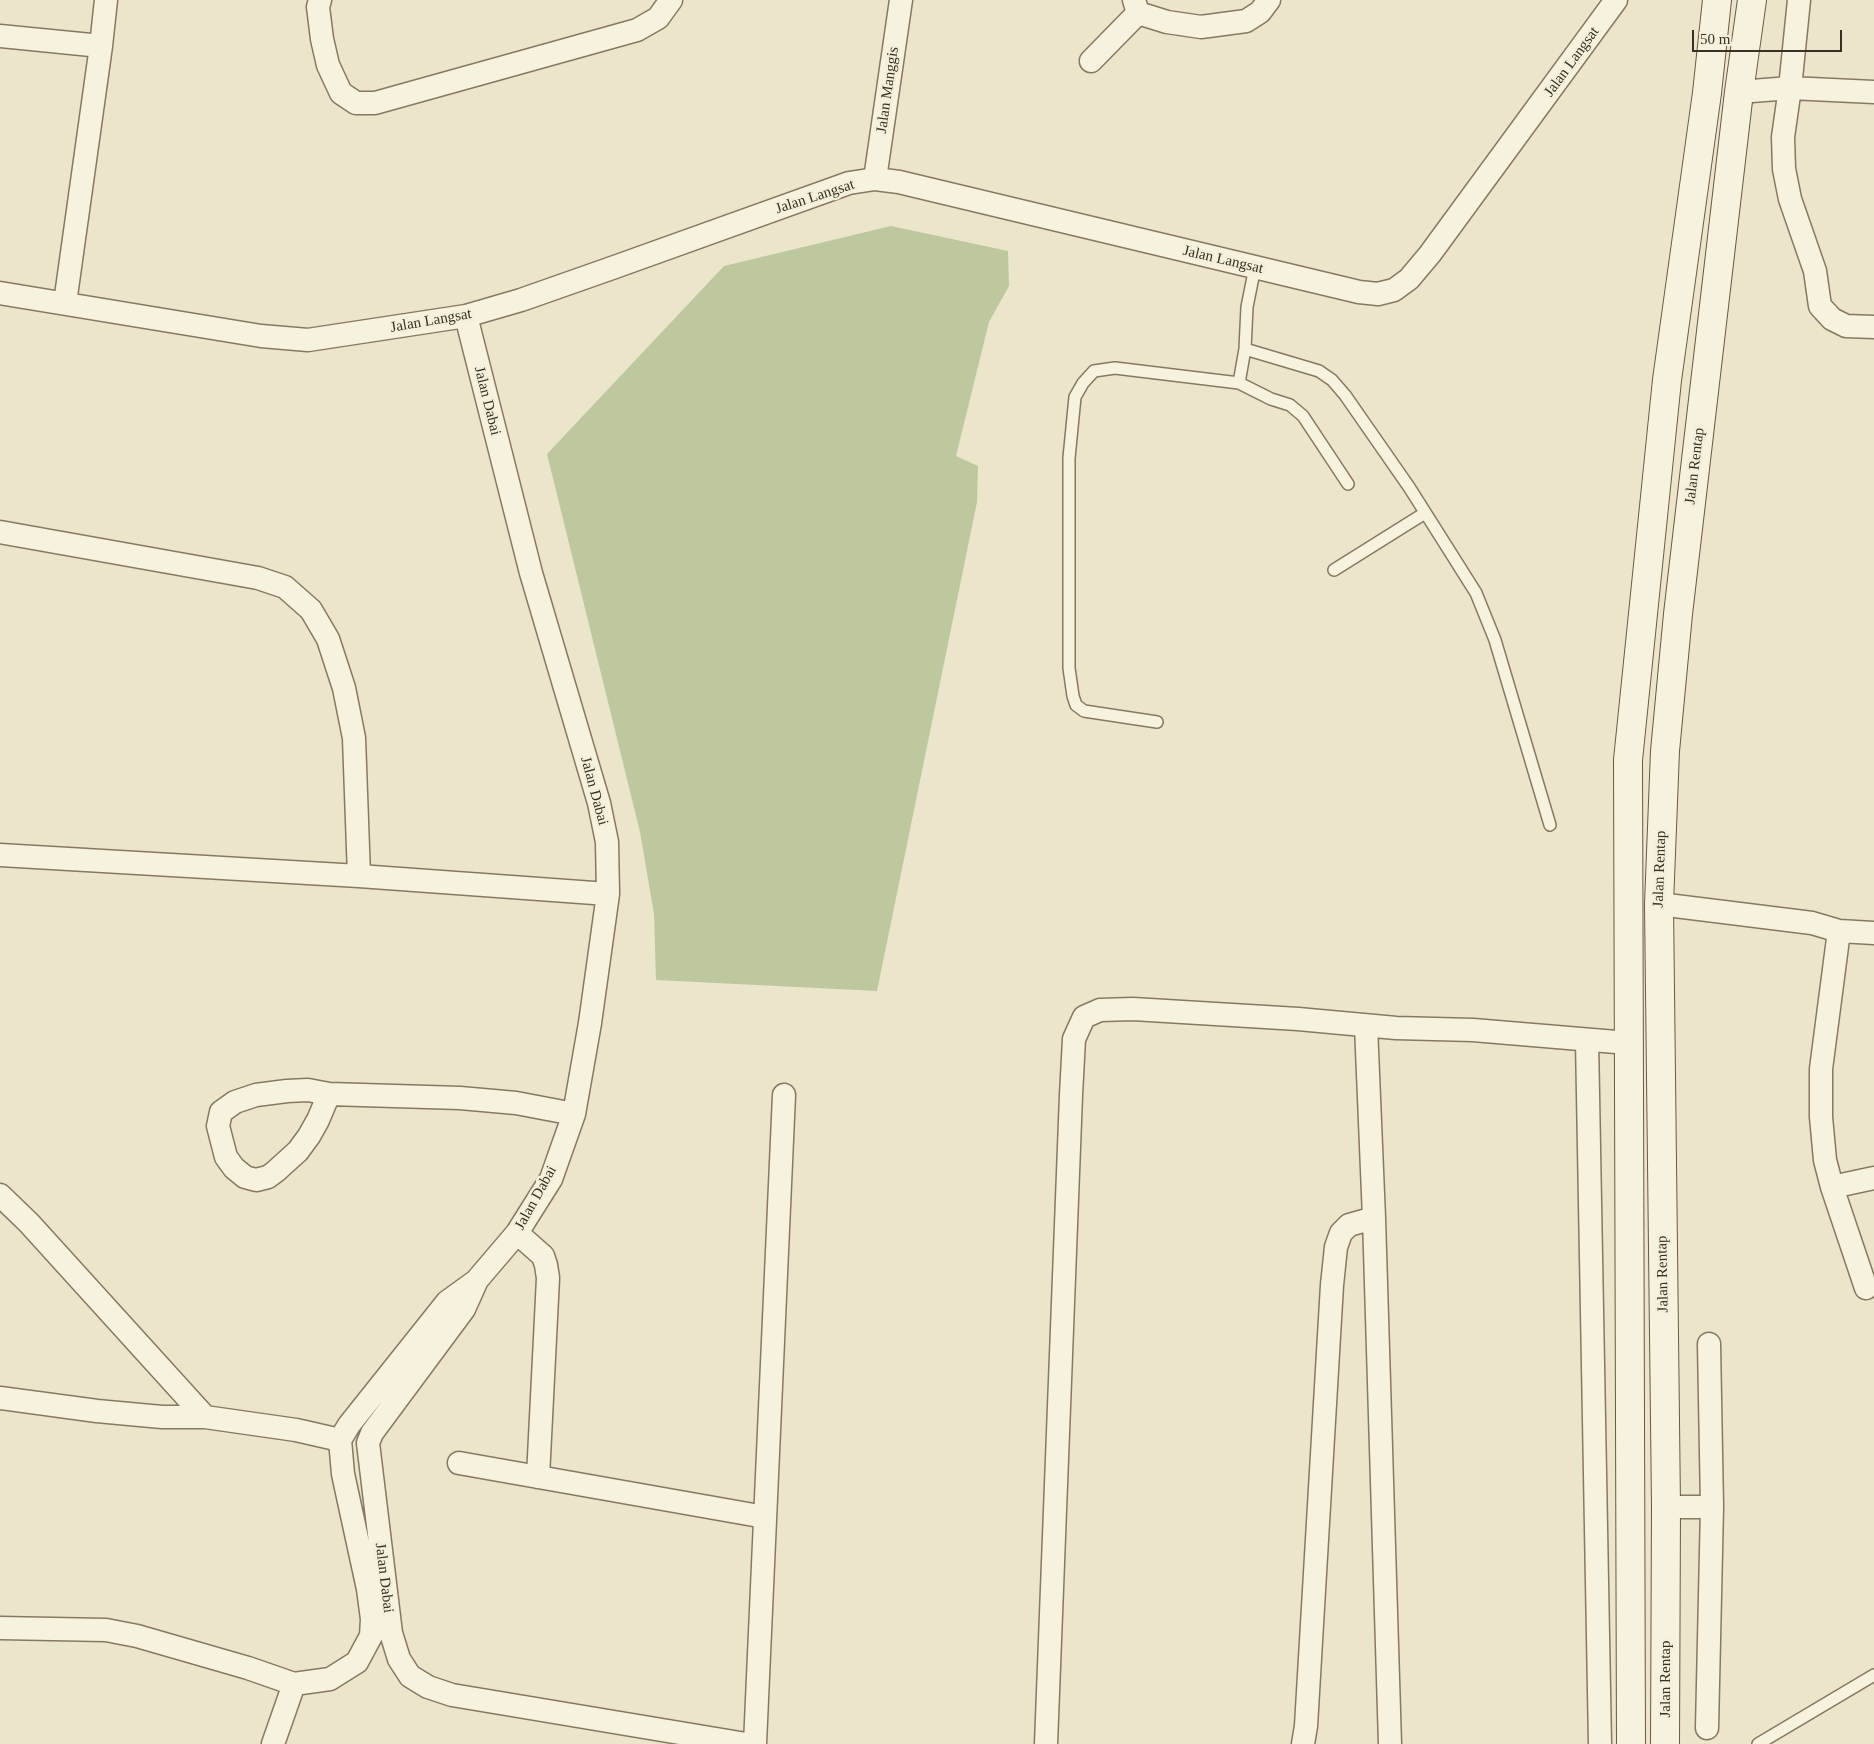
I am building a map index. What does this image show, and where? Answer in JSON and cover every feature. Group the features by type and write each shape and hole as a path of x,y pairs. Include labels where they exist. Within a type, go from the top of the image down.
{"main road":[{"name":"Jalan Rentap","path":"1631,1744 1628,760 1667,380 1707,93 1717,0"},
{"name":"Jalan Rentap","path":"1666,1744 1666,1507 1659,904 1665,751 1677,624 1739,92 1752,0"}],"street":[{"path":"65,303 106,0"},
{"path":"320,0 318,7 322,39 328,65 341,93 356,103 375,103 637,30 658,18 671,0"},
{"name":"Jalan Manggis","path":"875,179 901,0"},
{"path":"1091,61 1136,7 1167,22 1201,27 1246,21 1260,12 1269,0"},
{"path":"1799,0 1783,137 1784,169 1790,199 1815,271 1820,306 1832,319 1846,326 1874,327"},
{"name":"Jalan Langsat","path":"0,293 261,336 308,340 466,316 521,300 849,183 875,179 900,182 1359,292 1378,294 1394,290 1409,278 1430,254 1606,4"},
{"path":"0,36 101,46"},
{"path":"1739,92 1790,88 1874,92"},
{"name":"Jalan Dabai","path":"466,316 531,573 599,802 607,842 608,894 590,1023 574,1114 551,1179 518,1233 477,1280 464,1309 372,1433 368,1443 391,1633 399,1659 410,1676 428,1687 452,1695 746,1744"},
{"path":"0,532 258,578 285,587 310,610 328,639 344,688 354,738 359,876"},
{"path":"0,855 359,876 608,894"},
{"path":"1659,904 1812,923 1839,931 1874,933"},
{"path":"1839,931 1821,1069 1822,1126 1825,1160 1832,1187 1866,1288"},
{"path":"1046,1744 1071,1095 1074,1039 1084,1017 1100,1010 1133,1009 1298,1019 1396,1028 1473,1030 1628,1043"},
{"path":"1366,1026 1374,1218 1390,1744"},
{"path":"1587,1040 1600,1744"},
{"path":"329,1094 318,1120 298,1151 268,1177 256,1180 245,1177 234,1168 226,1157 218,1126 221,1112 235,1102 256,1095 308,1090 329,1094 460,1098 516,1103 574,1114"},
{"path":"755,1744 784,1095"},
{"path":"1832,1187 1874,1178"},
{"path":"0,1196 29,1223 205,1417"},
{"path":"1303,1744 1306,1726 1332,1285 1336,1247 1341,1233 1349,1225 1374,1218"},
{"path":"518,1233 543,1256 547,1272 538,1477"},
{"path":"0,1628 106,1630 137,1636 248,1668 294,1684 330,1679 357,1662 371,1636 372,1619 368,1589 343,1474 340,1440 349,1425 447,1302 477,1280"},
{"path":"1707,1728 1712,1507 1709,1344"},
{"path":"0,1398 97,1411 205,1417 296,1430 340,1440"},
{"path":"459,1463 765,1517"},
{"path":"1666,1507 1712,1507"},
{"path":"273,1744 294,1684"}],"lane":[{"path":"1239,383 1245,349 1247,307 1255,267"},
{"path":"1245,349 1319,371 1332,380 1345,395 1404,480 1476,593 1495,640 1550,825"},
{"path":"1157,722 1084,711 1076,705 1074,696 1069,668 1069,468 1076,397 1083,383 1094,370 1115,368 1239,383 1271,399 1290,405 1303,416 1348,484"},
{"path":"1334,570 1425,513"},
{"path":"1758,1744 1874,1675"}],"green space":[{"path":"891,226 1008,251 1009,286 989,322 956,456 978,466 977,502 877,991 656,980 654,914 640,832 547,454 724,266"}]}
